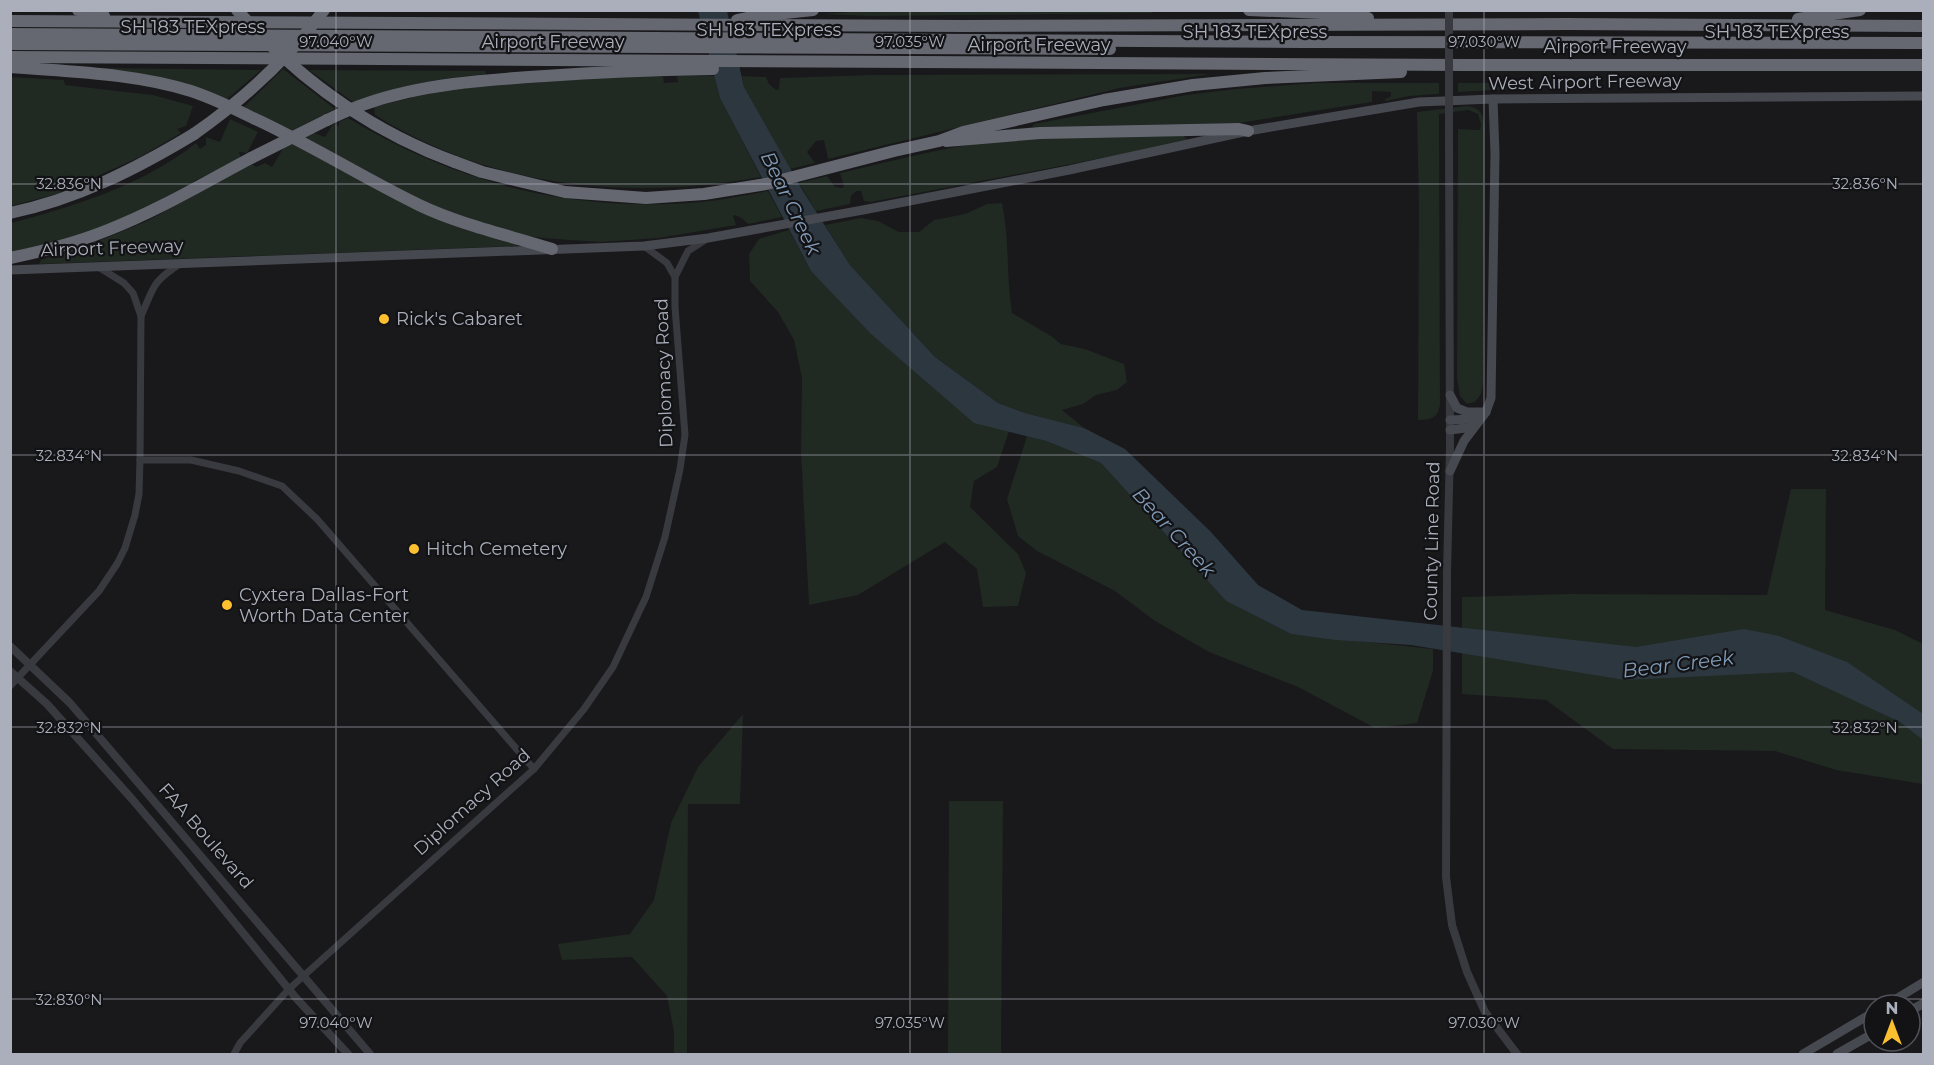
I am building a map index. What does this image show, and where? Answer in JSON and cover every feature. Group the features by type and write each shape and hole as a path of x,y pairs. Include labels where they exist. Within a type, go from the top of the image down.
{"highway":[{"path":"78,10 126,21"},
{"path":"237,10 299,72 350,109 429,153 482,172 565,192 646,198 732,191 766,184 826,167 939,141 963,132 1104,100 1193,86 1265,78 1384,74 1465,66"},
{"path":"10,213 69,196 113,179 194,134 247,94 281,61 324,10"},
{"path":"757,21 813,10"},
{"path":"1250,10 1322,13 1438,25"},
{"path":"1757,25 1860,10"},
{"name":"Airport Freeway","path":"10,21 657,25 716,25 757,21 1923,27"},
{"name":"SH 183 TEXpress","path":"10,34 661,43"},
{"name":"SH 183 TEXpress","path":"10,44 1923,42"},
{"name":"SH 183 TEXpress","path":"763,43 1290,50 1923,50"},
{"name":"Airport Freeway","path":"10,57 667,65 769,65 825,61 1465,66 1923,65"},
{"path":"10,258 72,243 108,230 363,104 440,86 667,65"},
{"path":"10,67 134,78 193,92 308,144 422,207 477,227 552,249"},
{"path":"939,141 962,141 1040,133 1239,129 1248,131"}],"main road":[{"name":"West Airport Freeway","path":"1248,131 1419,102 1493,99 1923,96"},
{"path":"1449,471 1464,441 1486,412 1491,398 1495,154 1493,99"},
{"name":"Airport Freeway","path":"10,270 644,246 708,238 863,210 1069,170 1248,131"},
{"path":"1450,395 1457,408 1467,412 1486,412"},
{"path":"1450,425 1473,428 1486,412"},
{"path":"1905,993 1923,982"},
{"path":"1803,1054 1862,1019"},
{"path":"1837,1054 1862,1040"},
{"path":"1823,1043 1831,1054"}],"street":[{"name":"County Line Road","path":"1449,10 1450,425 1446,877 1452,925 1467,972 1485,1012 1517,1054"},
{"name":"Diplomacy Road","path":"234,1054 240,1043 303,975 534,769 584,709 613,667 646,597 665,537 680,470 685,435 675,307 675,276 688,252 708,238"},
{"name":"Diplomacy Road","path":"644,246 667,263 675,276"},
{"path":"10,686 99,591 117,564 128,541 139,494 141,316 149,293 156,282 182,263"},
{"path":"99,267 124,283 132,293 141,316"},
{"path":"140,460 191,460 239,471 282,486 317,519 534,769"},
{"name":"FAA Boulevard","path":"10,645 70,703 370,1054"},
{"name":"FAA Boulevard","path":"10,671 47,704 111,776 289,989 348,1054"},
{"path":"111,776 123,766"},
{"path":"198,878 211,868"}],"shaded area":[{"path":"866,11 1153,11 1151,13 873,16 820,14"},
{"path":"103,68 261,70 226,100 104,71"},
{"path":"283,69 335,109 291,131 244,107"},
{"path":"309,70 485,71 486,74 418,84 353,102"},
{"path":"1211,74 1120,88 828,159 824,140 816,141 807,152 815,163 790,169 744,87 742,76 766,77 769,84 776,90 779,89 780,78 871,75"},
{"path":"677,76 715,76 720,98 761,177 661,188 611,187 562,182 513,173 466,159 419,140 375,115 374,107 442,90 604,77 663,77 664,83 678,82"},
{"path":"10,77 64,80 65,85 153,95 193,106 186,126 177,129 181,133 140,157 60,193 11,206"},
{"path":"1314,83 1439,83 1439,94 1409,96 1386,101 1384,100 1391,96 1391,92 1372,91 1372,102 1239,123 1032,127 1034,124 1186,95"},
{"path":"1458,83 1514,83 1514,89 1458,92"},
{"path":"1467,106 1475,108 1480,113 1484,119 1485,128 1483,384 1481,394 1475,402 1467,404 1460,396 1457,379 1458,129 1480,130 1481,125 1478,114 1468,110 1439,114 1440,405 1433,417 1418,420 1417,112"},
{"path":"348,118 432,161 518,189 562,198 607,203 654,204 709,201 768,191 782,217 748,224 734,215 736,225 659,238 600,242 517,234 444,212 302,138 312,132 325,137 333,124 339,126 339,122"},
{"path":"230,119 258,132 247,153 239,152 241,158 141,210 97,229 11,255 11,223 84,201 131,182 154,171 196,143 200,149 206,145 206,137 220,142"},
{"path":"1184,136 1187,140 1181,143 871,202 864,201 861,191 856,191 851,196 850,204 816,211 799,183 827,176 835,187 842,188 844,186 840,173 938,151 997,141 1067,137"},
{"path":"292,143 372,188 427,214 455,226 517,244 516,246 39,264 41,260 147,221 252,164 256,167 265,163 272,167 284,147"},
{"path":"1002,203 1012,313 1061,344 1085,349 1124,364 1127,382 1117,390 1096,395 1083,404 1062,410 1084,428 1025,413 998,403 935,357 850,265 825,225 861,218 878,221 899,232 919,232 934,220 965,214 987,204"},
{"path":"789,230 811,271 972,420 1009,431 997,467 974,481 970,507 1018,554 1026,573 1018,606 983,607 977,569 945,542 858,595 809,605 801,453 802,378 794,340 778,312 750,281 749,254 759,239"},
{"path":"1027,436 1046,441 1101,463 1226,601 1291,634 1433,649 1433,671 1417,723 1375,728 1298,687 1209,652 1155,621 1115,591 1037,551 1018,536 1007,499"},
{"path":"1791,489 1826,489 1825,610 1895,630 1923,644 1923,784 1836,770 1775,751 1613,749 1546,700 1462,694 1462,597 1569,594 1767,595"},
{"path":"743,714 740,804 688,804 687,1054 674,1054 674,1032 667,996 632,957 562,960 558,944 630,934 654,900 671,823 698,767"},
{"path":"949,801 1003,801 1001,1054 948,1054"}],"water":[{"name":"Bear Creek","path":"698,11 727,11 744,87 803,191 850,265 935,357 998,403 1025,413 1084,428 1125,449 1211,532 1258,585 1302,610 1636,647 1744,629 1779,636 1847,662 1923,714 1923,740 1900,722 1793,672 1625,680 1411,645 1336,640 1291,634 1226,601 1101,463 1046,441 974,423 871,334 811,271 720,98"}],"place":[{"name":"Rick's Cabaret","path":"384,319"},
{"name":"Hitch Cemetery","path":"414,549"},
{"name":"Cyxtera Dallas-Fort Worth Data Center","path":"227,605"}]}
